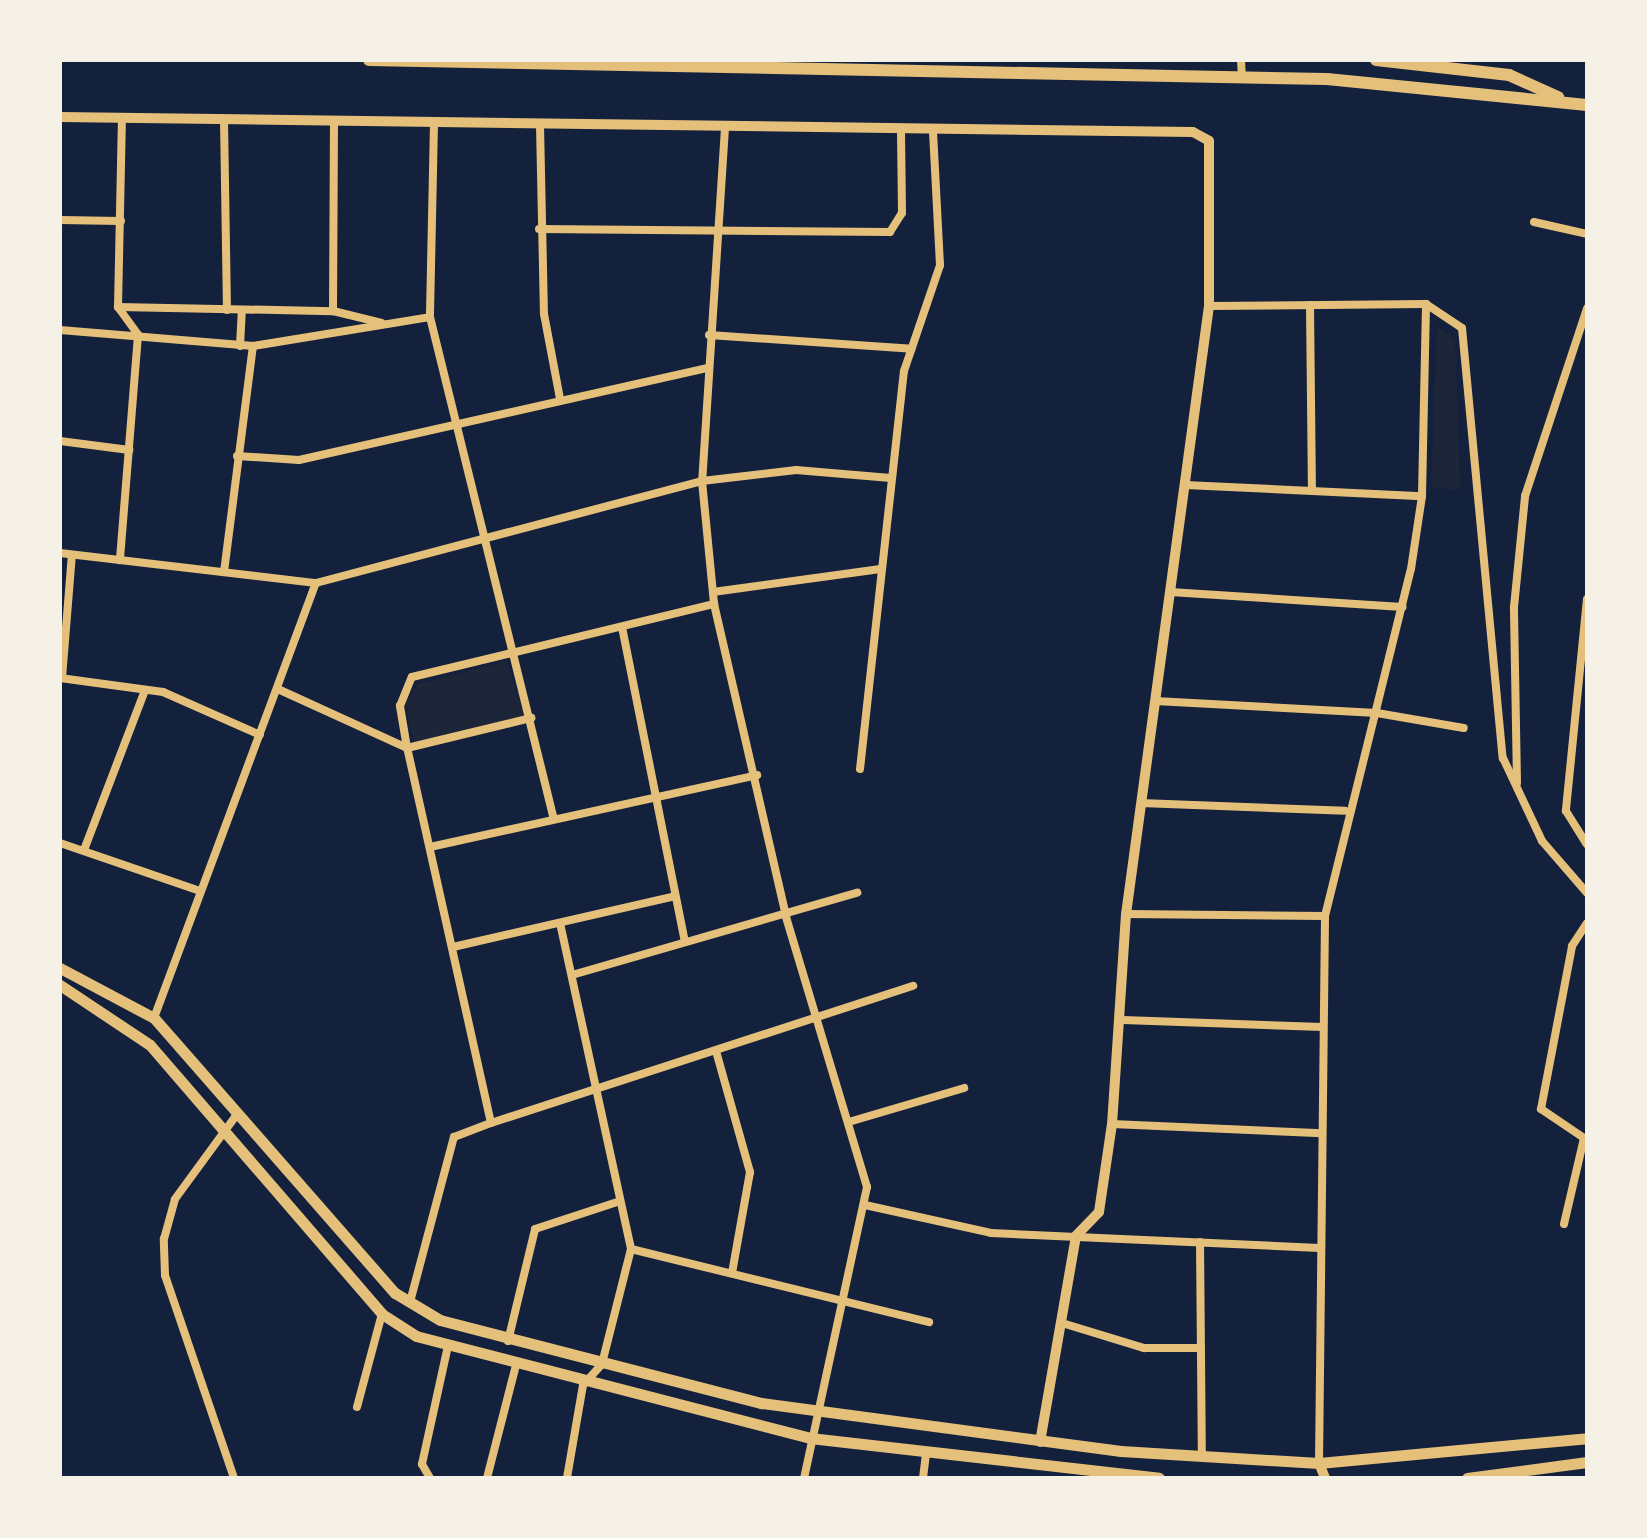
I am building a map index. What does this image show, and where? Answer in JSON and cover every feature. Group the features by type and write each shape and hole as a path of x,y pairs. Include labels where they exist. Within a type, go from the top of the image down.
{"main road":[{"path":"369,60 1242,77 1563,99"},
{"path":"1376,60 1482,65 1587,105"},
{"path":"60,968 154,1018 410,1302 508,1341 814,1413 1040,1442 1318,1463 1587,1438"},
{"path":"60,985 132,1030 223,1126 382,1314 448,1346 515,1369 810,1438 1122,1477 1159,1478"},
{"path":"1467,1478 1587,1462"}],"street":[{"path":"1241,60 1242,77"},
{"path":"60,117 1204,136 1214,152 1209,306 1126,914 1123,1020 1112,1124 1099,1212 1076,1236 1040,1442"},
{"path":"120,560 138,335 118,307 122,118"},
{"path":"224,120 227,310"},
{"path":"332,311 334,122"},
{"path":"434,124 430,318 454,422 492,542 553,816"},
{"path":"540,125 539,229 560,399"},
{"path":"725,128 715,230 702,481 714,604 757,775 786,917 852,1121 865,1205 838,1300 804,1478"},
{"path":"539,229 890,232 902,212 902,131"},
{"path":"860,768 891,478 912,350 940,265 933,132"},
{"path":"60,220 121,221"},
{"path":"1534,222 1587,234"},
{"path":"1209,306 1426,304 1462,328 1470,352 1473,502 1503,758 1542,840 1587,892"},
{"path":"1313,1478 1318,1463 1324,916 1345,811 1378,713 1403,607 1422,496 1426,304"},
{"path":"1310,305 1312,489"},
{"path":"118,307 332,311 384,324"},
{"path":"1517,788 1514,607 1525,496 1587,308"},
{"path":"240,346 242,311"},
{"path":"60,330 252,346 430,318"},
{"path":"709,334 912,350"},
{"path":"224,572 252,346"},
{"path":"236,456 299,460 454,422 708,368"},
{"path":"60,441 128,450"},
{"path":"60,554 316,583 492,542 702,481 796,470 891,478"},
{"path":"1185,485 1422,496"},
{"path":"72,554 61,678 145,690 260,735"},
{"path":"713,592 880,569"},
{"path":"154,1018 197,890 280,690 316,583"},
{"path":"1170,592 1403,607"},
{"path":"1587,598 1566,811 1587,844"},
{"path":"492,1124 400,706 412,678 714,604"},
{"path":"622,627 685,942"},
{"path":"84,850 145,690"},
{"path":"280,690 407,748 532,718"},
{"path":"1155,701 1378,713 1464,728"},
{"path":"1576,730 1587,732"},
{"path":"430,847 655,791 757,775"},
{"path":"1141,803 1345,811"},
{"path":"60,842 197,890"},
{"path":"572,975 786,917 857,893"},
{"path":"453,947 675,896"},
{"path":"1126,914 1324,916"},
{"path":"560,922 631,1249 602,1364 583,1385 567,1478"},
{"path":"1564,1224 1584,1138 1542,1109 1572,946 1587,923"},
{"path":"410,1302 454,1138 914,986"},
{"path":"1123,1020 1323,1027"},
{"path":"716,1050 750,1172 732,1273"},
{"path":"852,1121 964,1088"},
{"path":"234,1478 165,1276 164,1239 176,1200 223,1126 238,1112"},
{"path":"1112,1124 1322,1133"},
{"path":"508,1341 536,1229 620,1201"},
{"path":"865,1205 950,1228 1320,1248"},
{"path":"1200,1242 1202,1454"},
{"path":"631,1249 929,1322"},
{"path":"357,1407 382,1314"},
{"path":"1062,1323 1144,1348 1201,1348"},
{"path":"430,1478 422,1464 448,1346"},
{"path":"488,1478 515,1369"},
{"path":"923,1478 926,1453"},
{"path":"1318,1463 1326,1478"}],"shaded area":[{"path":"1437,327 1455,339 1460,490 1431,488"},
{"path":"507,661 524,717 414,742 406,705 417,684"}]}
